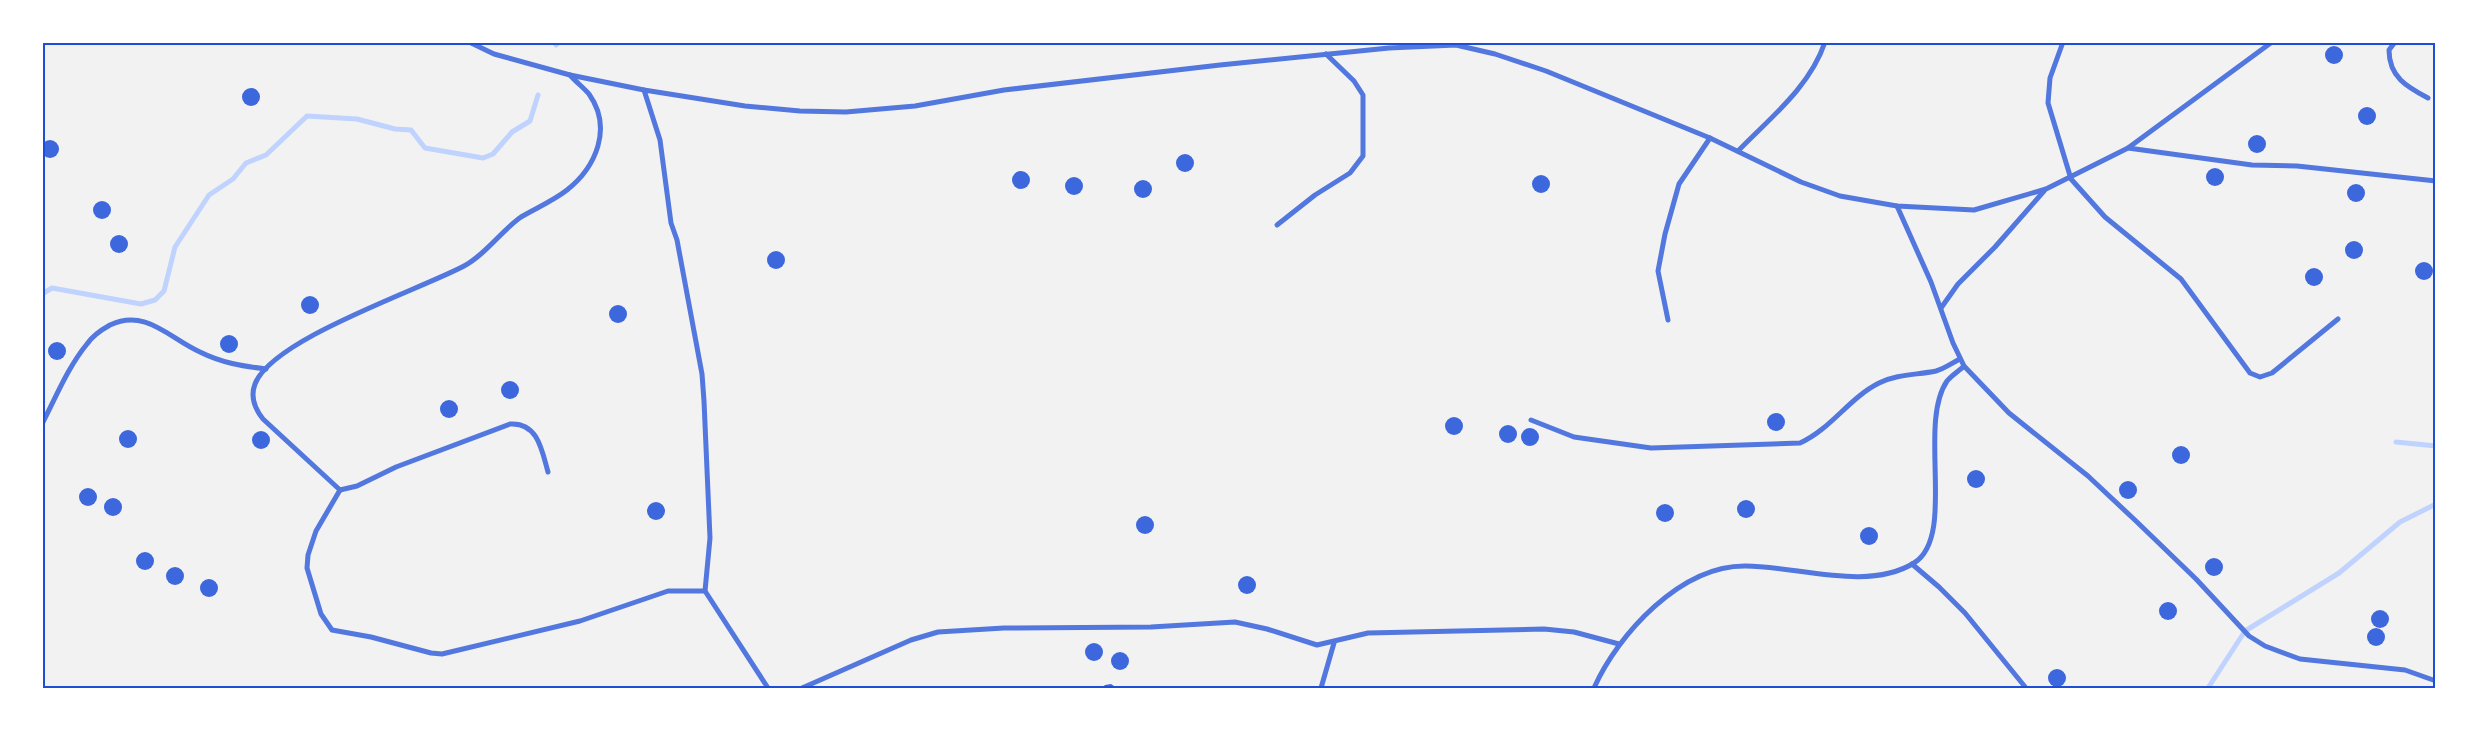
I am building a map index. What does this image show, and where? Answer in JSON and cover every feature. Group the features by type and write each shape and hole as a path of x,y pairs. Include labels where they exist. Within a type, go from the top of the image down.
{"street":[{"path":"469,42 494,54 570,75 644,90 745,106 800,111 846,112 915,106 1004,90 1326,54 1456,44 1496,54 1546,71 1710,138 1801,182 1840,196 1897,206 1974,210 2046,189 2128,148 2272,42"},
{"path":"1738,151 1792,96 1812,69 1825,42"},
{"path":"2063,42 2050,78 2048,103 2071,178 2105,217 2181,279 2250,374 2266,376 2272,373 2338,319"},
{"path":"2395,42 2389,50 2392,70 2408,88 2428,98"},
{"path":"1277,225 1315,194 1350,173 1363,156 1363,95 1354,81 1326,54"},
{"path":"340,490 257,412 253,396 255,384 266,369 284,353 331,326 465,266 521,218 565,192 579,180 598,151 601,138 600,122 596,107 589,94 570,75"},
{"path":"644,90 660,140 671,223 677,240 702,374 710,538 705,591 768,688"},
{"path":"1668,320 1658,271 1665,234 1679,184 1710,138"},
{"path":"2128,148 2252,165 2297,166 2436,182"},
{"path":"1941,308 1958,284 1995,247 2046,189"},
{"path":"1897,206 1931,282 1960,360 1964,366 2010,413 2109,495 2257,641 2280,653 2300,659 2405,670 2436,681"},
{"path":"42,424 87,344 99,331 126,320 139,320 150,323 186,346 235,366 266,369"},
{"path":"1532,420 1574,437 1624,446 1651,448 1800,443 1813,437 1861,394 1881,382 1900,376 1937,371 1960,360"},
{"path":"1600,688 1594,686 1619,644 1653,608 1681,587 1716,570 1746,566 1837,576 1870,575 1892,572 1912,564 1924,553 1933,530 1936,511 1935,430 1942,394 1948,380 1964,366"},
{"path":"548,472 539,440 534,432 517,424 510,424 396,467 357,486 340,490 316,531 308,556 307,568 321,614 332,630 442,654 580,621 668,591 705,591"},
{"path":"1912,564 1965,613 2026,688"},
{"path":"802,688 910,640 938,632 1235,622 1266,629 1305,643 1317,645 1334,643 1368,633 1544,629 1574,632 1619,644"},
{"path":"1321,688 1334,643"}],"building":[{"path":"2334,46 2340,49 2343,55 2340,61 2334,64 2328,61 2325,55 2328,49"},
{"path":"251,88 257,91 260,97 257,103 251,106 245,103 242,97 245,91"},
{"path":"2367,107 2373,110 2376,116 2373,122 2367,125 2361,122 2358,116 2361,110"},
{"path":"2257,135 2263,138 2266,144 2263,150 2257,153 2251,150 2248,144 2251,138"},
{"path":"50,140 56,143 59,149 56,155 50,158 44,155 41,149 44,143"},
{"path":"1185,154 1191,157 1194,163 1191,169 1185,172 1179,169 1176,163 1179,157"},
{"path":"2215,168 2221,171 2224,177 2221,183 2215,186 2209,183 2206,177 2209,171"},
{"path":"1021,171 1027,174 1030,180 1027,186 1021,189 1015,186 1012,180 1015,174"},
{"path":"1541,175 1547,178 1550,184 1547,190 1541,193 1535,190 1532,184 1535,178"},
{"path":"1074,177 1080,180 1083,186 1080,192 1074,195 1068,192 1065,186 1068,180"},
{"path":"1143,180 1149,183 1152,189 1149,195 1143,198 1137,195 1134,189 1137,183"},
{"path":"2356,184 2362,187 2365,193 2362,199 2356,202 2350,199 2347,193 2350,187"},
{"path":"102,201 108,204 111,210 108,216 102,219 96,216 93,210 96,204"},
{"path":"119,235 125,238 128,244 125,250 119,253 113,250 110,244 113,238"},
{"path":"2354,241 2360,244 2363,250 2360,256 2354,259 2348,256 2345,250 2348,244"},
{"path":"776,251 782,254 785,260 782,266 776,269 770,266 767,260 770,254"},
{"path":"2424,262 2430,265 2433,271 2430,277 2424,280 2418,277 2415,271 2418,265"},
{"path":"2314,268 2320,271 2323,277 2320,283 2314,286 2308,283 2305,277 2308,271"},
{"path":"310,296 316,299 319,305 316,311 310,314 304,311 301,305 304,299"},
{"path":"618,305 624,308 627,314 624,320 618,323 612,320 609,314 612,308"},
{"path":"229,335 235,338 238,344 235,350 229,353 223,350 220,344 223,338"},
{"path":"57,342 63,345 66,351 63,357 57,360 51,357 48,351 51,345"},
{"path":"510,381 516,384 519,390 516,396 510,399 504,396 501,390 504,384"},
{"path":"449,400 455,403 458,409 455,415 449,418 443,415 440,409 443,403"},
{"path":"1776,413 1782,416 1785,422 1782,428 1776,431 1770,428 1767,422 1770,416"},
{"path":"1454,417 1460,420 1463,426 1460,432 1454,435 1448,432 1445,426 1448,420"},
{"path":"1508,425 1514,428 1517,434 1514,440 1508,443 1502,440 1499,434 1502,428"},
{"path":"1530,428 1536,431 1539,437 1536,443 1530,446 1524,443 1521,437 1524,431"},
{"path":"128,430 134,433 137,439 134,445 128,448 122,445 119,439 122,433"},
{"path":"261,431 267,434 270,440 267,446 261,449 255,446 252,440 255,434"},
{"path":"2181,446 2187,449 2190,455 2187,461 2181,464 2175,461 2172,455 2175,449"},
{"path":"1976,470 1982,473 1985,479 1982,485 1976,488 1970,485 1967,479 1970,473"},
{"path":"2128,481 2134,484 2137,490 2134,496 2128,499 2122,496 2119,490 2122,484"},
{"path":"88,488 94,491 97,497 94,503 88,506 82,503 79,497 82,491"},
{"path":"113,498 119,501 122,507 119,513 113,516 107,513 104,507 107,501"},
{"path":"1746,500 1752,503 1755,509 1752,515 1746,518 1740,515 1737,509 1740,503"},
{"path":"656,502 662,505 665,511 662,517 656,520 650,517 647,511 650,505"},
{"path":"1665,504 1671,507 1674,513 1671,519 1665,522 1659,519 1656,513 1659,507"},
{"path":"1145,516 1151,519 1154,525 1151,531 1145,534 1139,531 1136,525 1139,519"},
{"path":"1869,527 1875,530 1878,536 1875,542 1869,545 1863,542 1860,536 1863,530"},
{"path":"145,552 151,555 154,561 151,567 145,570 139,567 136,561 139,555"},
{"path":"2214,558 2220,561 2223,567 2220,573 2214,576 2208,573 2205,567 2208,561"},
{"path":"175,567 181,570 184,576 181,582 175,585 169,582 166,576 169,570"},
{"path":"1247,576 1253,579 1256,585 1253,591 1247,594 1241,591 1238,585 1241,579"},
{"path":"209,579 215,582 218,588 215,594 209,597 203,594 200,588 203,582"},
{"path":"2168,602 2174,605 2177,611 2174,617 2168,620 2162,617 2159,611 2162,605"},
{"path":"2380,610 2386,613 2389,619 2386,625 2380,628 2374,625 2371,619 2374,613"},
{"path":"2376,628 2382,631 2385,637 2382,643 2376,646 2370,643 2367,637 2370,631"},
{"path":"1094,643 1100,646 1103,652 1100,658 1094,661 1088,658 1085,652 1088,646"},
{"path":"1120,652 1126,655 1129,661 1126,667 1120,670 1114,667 1111,661 1114,655"},
{"path":"2057,669 2063,672 2066,678 2063,684 2057,687 2051,684 2048,678 2051,672"},
{"path":"1111,684 1117,688 1101,688 1105,685"}],"waterway":[{"path":"556,45 559,42"},
{"path":"42,294 52,288 141,304 155,300 164,291 175,247 209,195 233,179 246,163 266,155 307,116 357,119 395,129 411,130 425,148 483,158 493,154 512,132 530,121 538,95"},
{"path":"2396,442 2436,446"},
{"path":"2208,688 2245,631 2339,573 2400,522 2436,504"}]}
